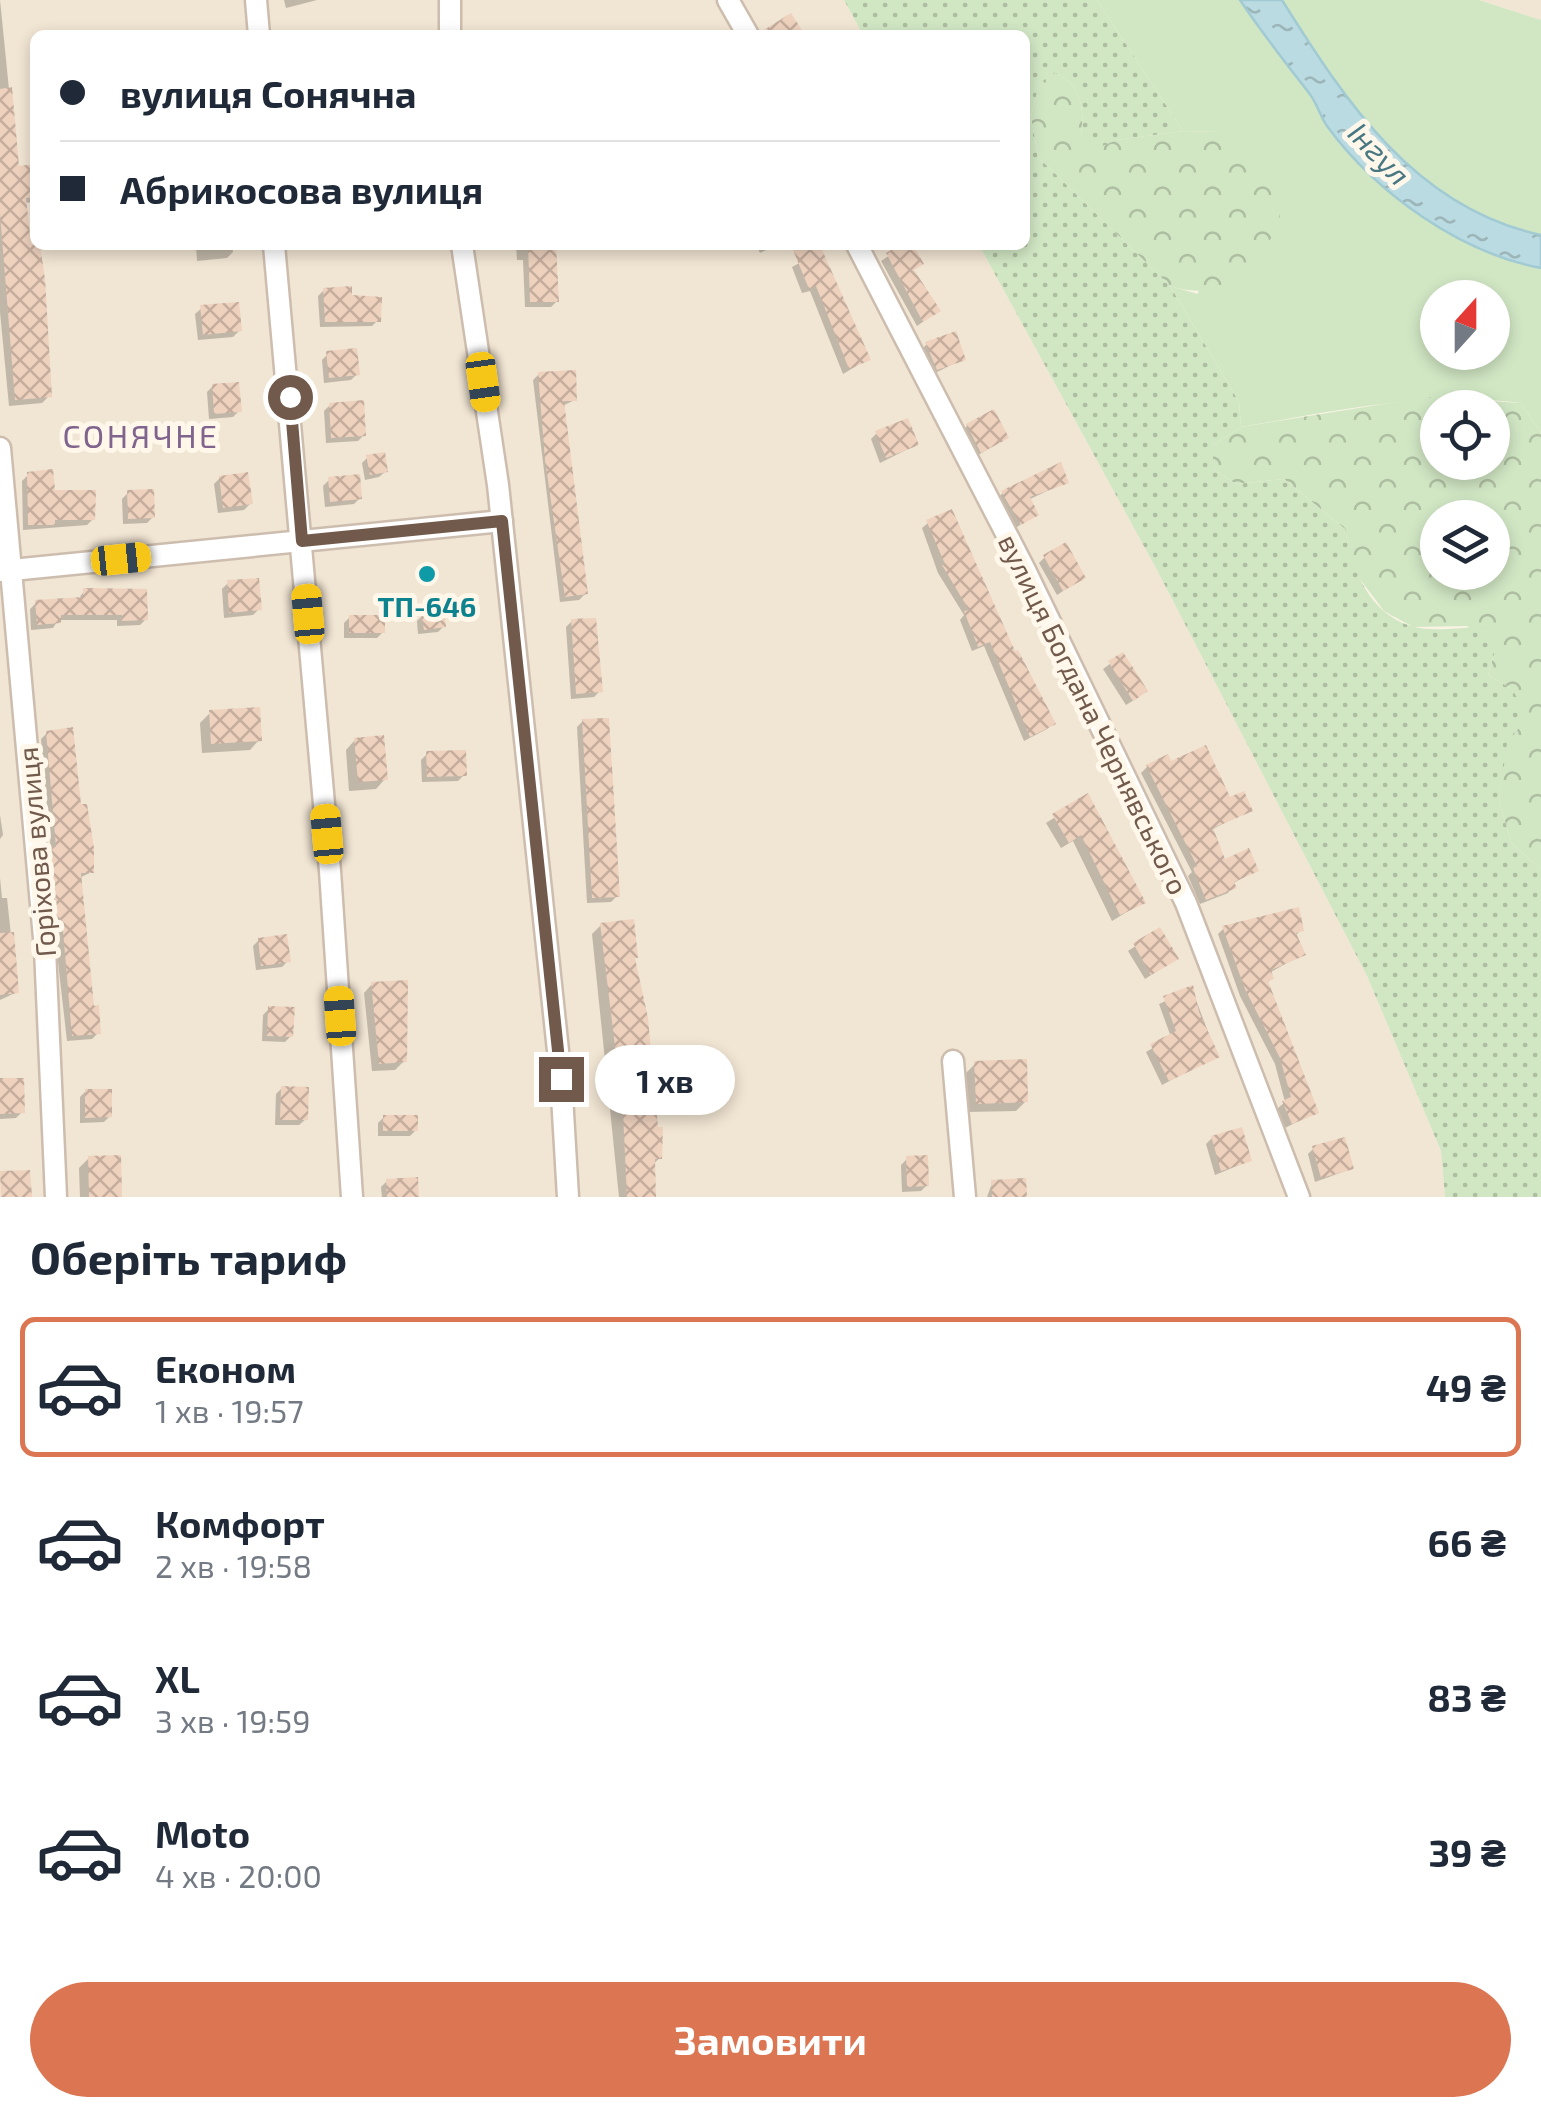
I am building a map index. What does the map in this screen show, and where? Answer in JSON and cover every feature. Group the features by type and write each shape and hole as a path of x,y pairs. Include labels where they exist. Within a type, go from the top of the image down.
{"street":[{"path":"256,0 258,30"},
{"path":"450,0 450,30"},
{"path":"728,0 745,30"},
{"path":"274,250 302,541 352,1197"},
{"path":"463,250 502,521 561,1079 568,1197"},
{"name":"вулиця Богдана Чернявського","path":"860,250 1026,570 1186,903 1299,1197"},
{"name":"Горіхова вулиця","path":"0,448 6,570 45,949 56,1197"},
{"path":"6,570 502,521"},
{"path":"953,1061 965,1197"}],"shaded area":[{"path":"0,0 844,0 860,30 30,30 30,250 982,250 1157,570 1367,976 1441,1151 1445,1197 0,1197"},
{"path":"1479,0 1541,0 1541,20"}],"green space":[{"path":"844,0 1097,0 1183,131 1117,140 1095,149 1081,134 1081,106 1076,91 1055,73 1039,83 1031,117 1038,157 1170,286 1239,402 1241,427 1213,445 1213,469 1236,484 1284,479 1345,529 1364,587 1396,620 1429,629 1489,627 1495,651 1488,675 1512,689 1528,717 1507,743 1499,802 1512,844 1541,869 1541,1197 1445,1197 1441,1151 1367,976 1157,570 982,250 1030,250 1030,30 860,30"},
{"path":"1097,0 1240,0 1312,97 1327,126 1370,174 1422,217 1451,234 1480,249 1541,268 1541,433 1521,403 1510,402 1510,390 1420,390 1420,401 1241,427 1239,402 1170,286 1198,294 1219,132 1183,131"},
{"path":"1282,0 1479,0 1541,20 1541,235 1496,221 1456,201 1421,176 1359,112"},
{"path":"1055,73 1071,84 1079,98 1081,134 1117,140 1183,131 1219,132 1274,183 1281,224 1248,268 1236,279 1209,290 1170,286 1038,157 1031,117 1039,82"},
{"path":"1420,398 1420,480 1510,480 1510,402 1521,403 1541,433 1541,869 1512,844 1499,802 1512,689 1488,675 1495,651 1467,626 1413,627 1384,611 1353,570 1345,529 1284,479 1236,484 1213,469 1213,445 1241,427"}],"water":[{"name":"Інгул","path":"1240,0 1282,0 1332,76 1388,146 1456,201 1496,221 1541,235 1541,268 1480,249 1451,234 1422,217 1370,174 1327,126 1312,97"}],"building":[{"path":"791,13 802,30 764,30"},
{"path":"12,87 19,166 30,165 30,198 26,198 30,250 41,250 52,397 15,400 0,213 0,89"},
{"path":"528,250 556,250 559,302 530,302"},
{"path":"793,250 822,250 871,360 849,369 816,286 809,289"},
{"path":"916,250 924,264 914,270 941,311 923,322 886,253"},
{"path":"352,286 352,295 382,297 381,322 325,322 323,288"},
{"path":"239,302 242,331 203,335 200,305"},
{"path":"956,331 966,360 937,370 925,342"},
{"path":"357,348 360,375 329,378 326,351"},
{"path":"576,370 577,401 564,401 588,594 565,597 545,460 538,372"},
{"path":"239,382 242,412 214,414 212,384"},
{"path":"364,400 366,436 331,438 329,403"},
{"path":"994,409 1009,438 981,453 966,424"},
{"path":"908,418 919,445 886,458 875,431"},
{"path":"385,452 388,472 370,475 366,455"},
{"path":"1061,462 1069,483 1030,497 1039,515 1021,525 1001,491"},
{"path":"53,469 55,490 96,490 95,520 28,525 27,472"},
{"path":"248,472 253,504 223,508 219,476"},
{"path":"360,474 362,499 330,502 328,477"},
{"path":"154,489 155,518 128,519 127,490"},
{"path":"952,509 1015,651 1018,650 1056,724 1030,737 990,642 978,647 964,611 969,610 942,565 945,564 926,520"},
{"path":"1066,542 1086,578 1063,591 1043,555"},
{"path":"259,578 262,610 229,613 227,580"},
{"path":"83,588 147,589 148,620 122,621 122,615 61,615 61,623 37,625 35,600 83,597"},
{"path":"444,610 446,627 424,630 421,613"},
{"path":"349,615 385,615 385,633 349,633"},
{"path":"596,618 603,692 576,694 571,619"},
{"path":"1123,652 1148,691 1133,701 1108,661"},
{"path":"260,707 262,741 211,744 209,710"},
{"path":"609,718 620,897 592,898 582,719"},
{"path":"73,727 81,804 87,804 94,848 94,873 81,873 94,1006 99,1005 101,1034 72,1036 62,919 57,919 51,864 51,847 56,847 46,731"},
{"path":"384,735 388,780 358,782 354,738"},
{"path":"1206,745 1230,797 1244,791 1253,811 1213,828 1225,859 1249,848 1259,871 1234,882 1237,888 1206,900 1193,868 1197,866 1146,765 1168,754 1171,761"},
{"path":"466,750 467,776 427,777 426,751"},
{"path":"1088,793 1146,903 1120,915 1081,835 1069,843 1052,814"},
{"path":"1299,907 1304,931 1296,933 1306,955 1271,970 1274,979 1268,981 1319,1113 1292,1124 1282,1101 1291,1097 1280,1058 1245,989 1222,926"},
{"path":"634,919 635,958 648,1018 658,1127 663,1127 662,1159 655,1159 656,1197 627,1197 623,1112 600,923"},
{"path":"1160,927 1179,959 1151,975 1133,943"},
{"path":"14,932 19,993 0,995 0,933"},
{"path":"287,934 291,962 261,966 258,938"},
{"path":"408,980 407,1062 379,1064 371,982"},
{"path":"1193,985 1199,1012 1220,1057 1169,1081 1150,1044 1176,1031 1163,996"},
{"path":"268,1006 295,1007 293,1037 267,1036"},
{"path":"1027,1059 1028,1102 976,1104 974,1061"},
{"path":"0,1078 24,1078 25,1113 0,1114"},
{"path":"281,1086 309,1087 308,1120 280,1120"},
{"path":"85,1089 112,1089 112,1117 85,1118"},
{"path":"383,1115 418,1115 418,1131 383,1131"},
{"path":"1242,1127 1252,1161 1221,1171 1211,1136"},
{"path":"1345,1137 1354,1169 1321,1178 1312,1146"},
{"path":"121,1155 122,1197 89,1197 88,1156"},
{"path":"928,1155 929,1186 907,1187 906,1156"},
{"path":"30,1170 32,1197 1,1197 0,1171"},
{"path":"418,1177 419,1197 387,1197 386,1179"},
{"path":"1026,1178 1027,1197 992,1197 991,1180"}],"place":[{"name":"ТП-646","path":"427,574"}],"district":[{"name":"СОНЯЧНЕ","path":"141,435"}],"route":[{"path":"290,397 302,541 502,521 561,1079"}]}
